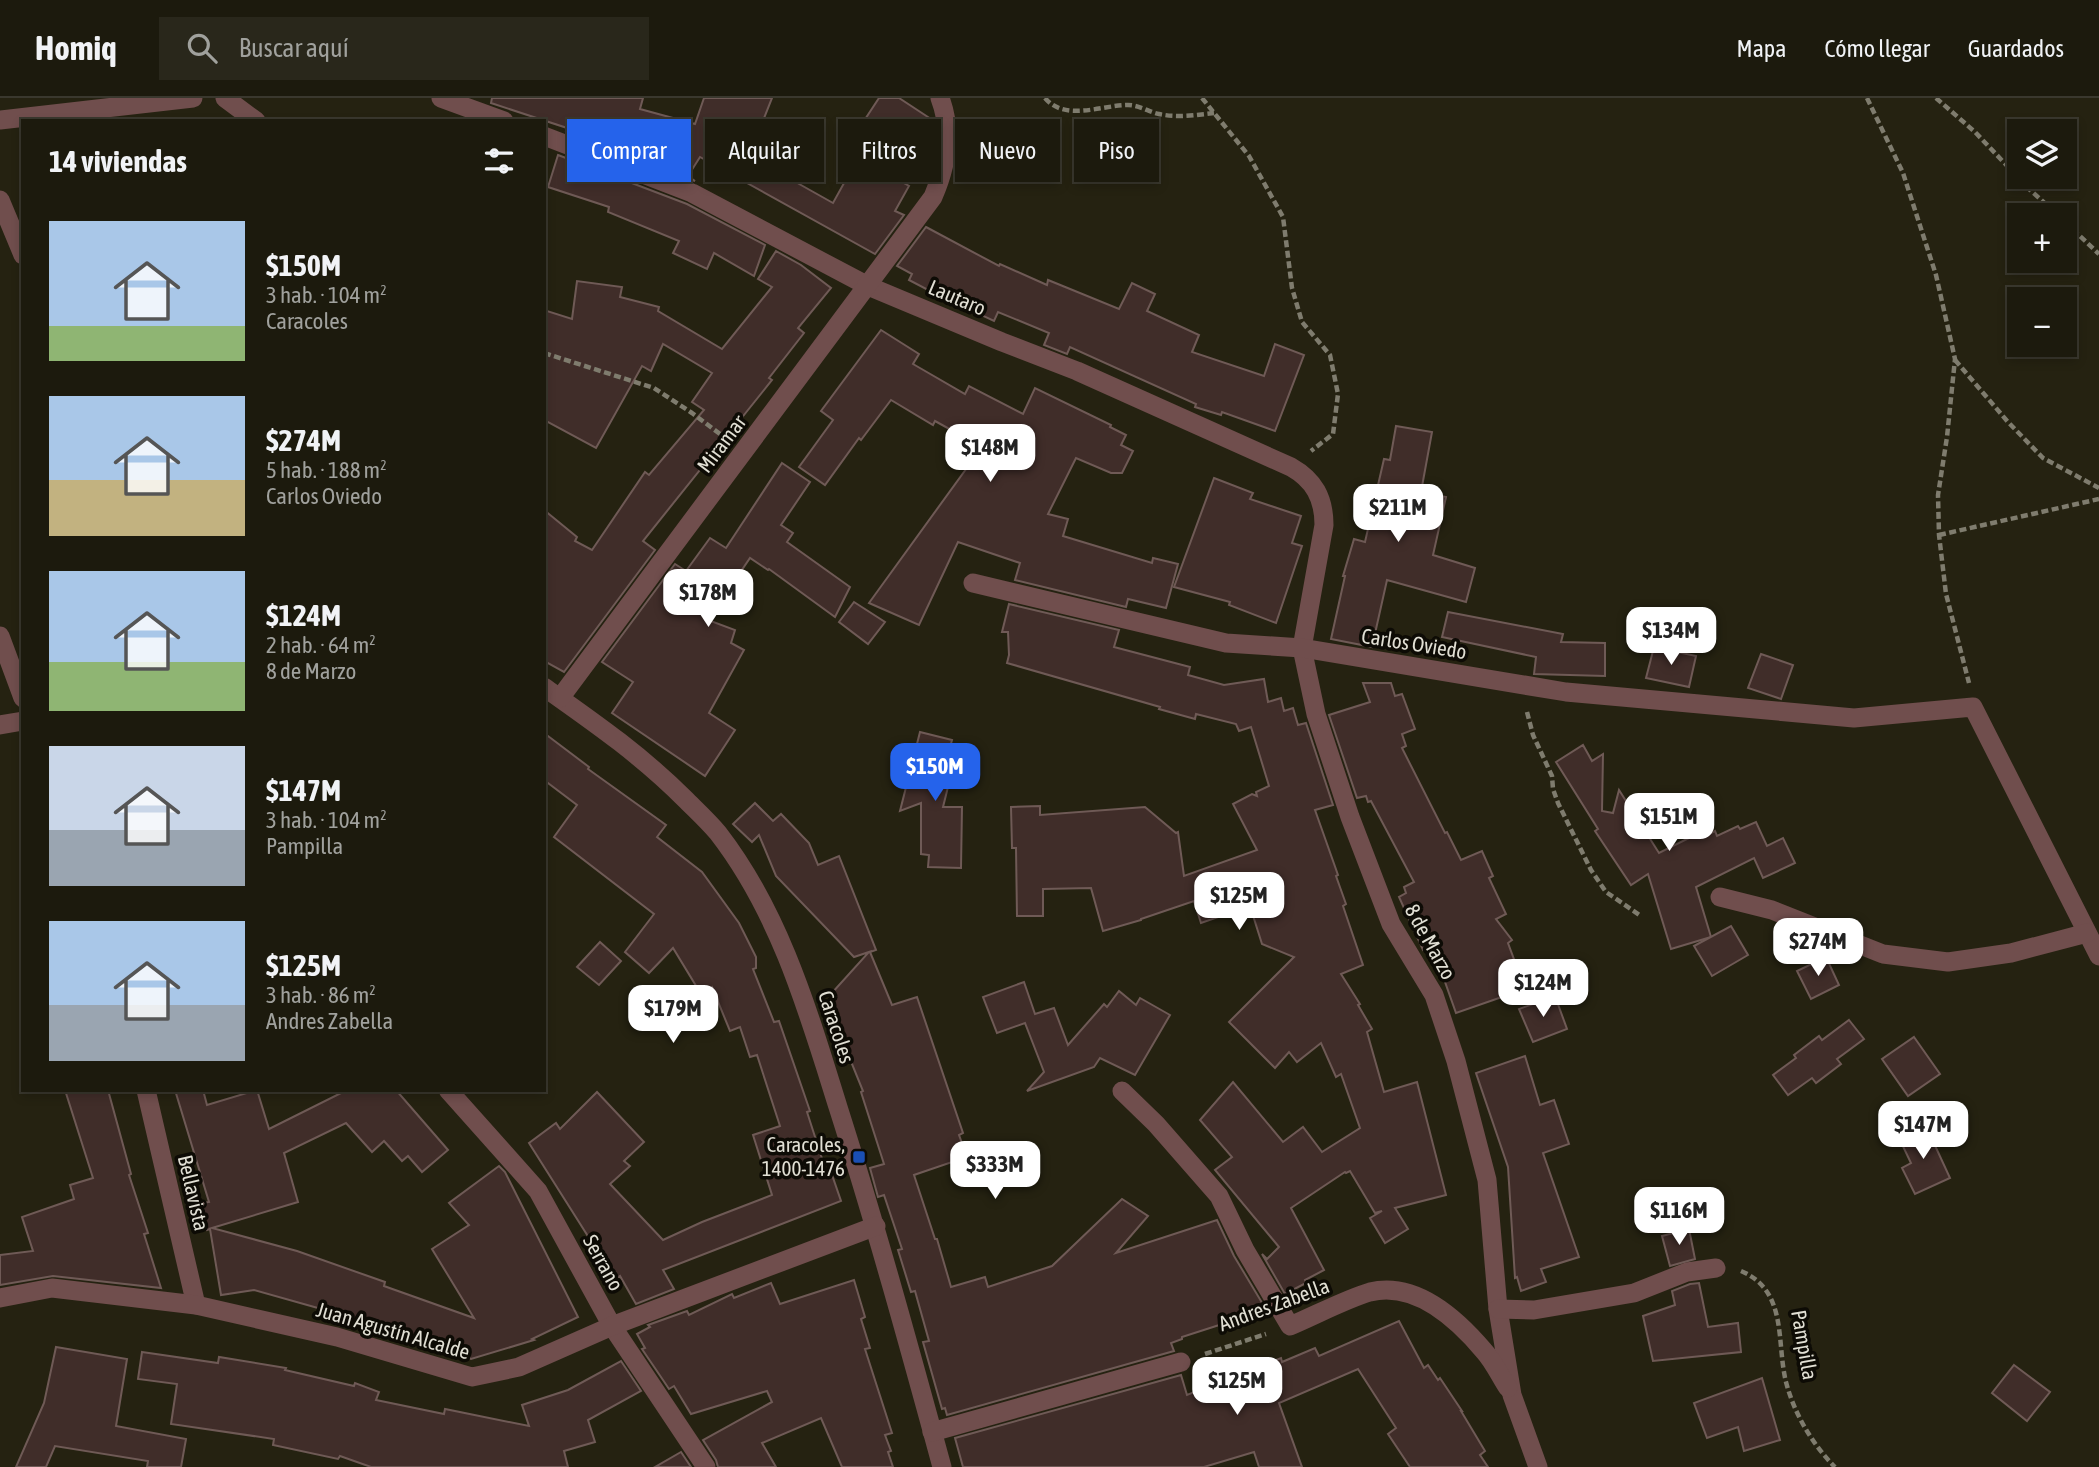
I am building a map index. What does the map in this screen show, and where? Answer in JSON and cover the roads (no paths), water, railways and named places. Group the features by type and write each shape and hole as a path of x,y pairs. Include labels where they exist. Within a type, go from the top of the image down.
{"street":[{"path":"0,120 193,98"},
{"path":"225,98 253,119"},
{"path":"441,98 499,119"},
{"name":"Miramar","path":"552,693 744,453 933,197 942,176 947,153 948,130 940,98"},
{"name":"Lautaro","path":"546,137 692,193 868,286 1077,370 1291,467 1301,472 1317,490 1322,501 1324,525"},
{"path":"0,200 21,250"},
{"name":"8 de Marzo","path":"1324,525 1302,648 1316,714 1350,817 1391,924 1434,995 1456,1061 1487,1180 1498,1310 1512,1395 1538,1467"},
{"name":"Carlos Oviedo","path":"973,583 1226,643 1302,648 1566,692 1854,718 1973,706 2087,933"},
{"path":"0,636 21,693"},
{"name":"Caracoles","path":"552,693 618,739 664,778 716,831 756,890 775,925 807,1006 876,1226 942,1467"},
{"path":"0,724 21,721"},
{"path":"1720,897 1772,910 1883,954 1948,962 2011,953 2087,933 2099,957"},
{"name":"Andres Zabella","path":"1122,1091 1165,1134 1219,1196 1245,1250 1290,1326 1369,1293 1390,1289 1419,1296 1455,1321 1486,1352 1512,1395"},
{"name":"Bellavista","path":"146,1092 196,1305"},
{"name":"Serrano","path":"450,1092 538,1191 612,1326 706,1467"},
{"name":"Juan Agustín Alcalde","path":"0,1298 52,1288 196,1305 337,1337 472,1377 519,1367 612,1326 876,1226"},
{"path":"1498,1310 1534,1310 1634,1293 1687,1272 1716,1268"},
{"path":"932,1432 1181,1362"}],"place":[{"name":"Caracoles, 1400-1476","path":"859,1157"}]}
